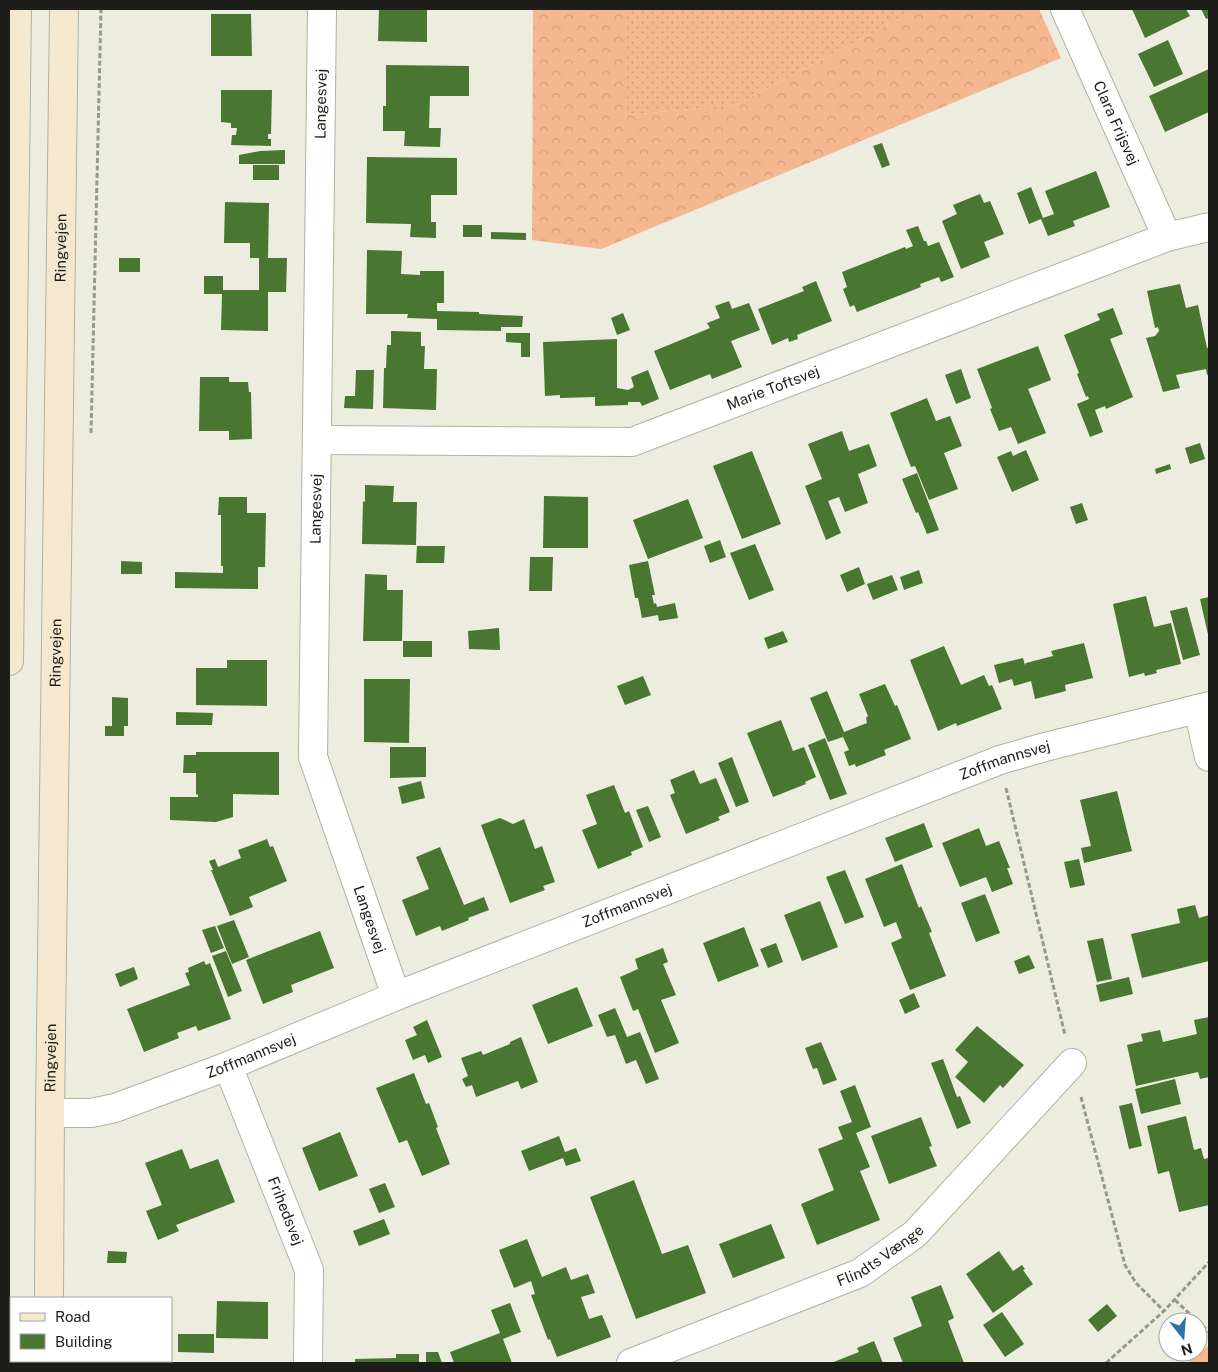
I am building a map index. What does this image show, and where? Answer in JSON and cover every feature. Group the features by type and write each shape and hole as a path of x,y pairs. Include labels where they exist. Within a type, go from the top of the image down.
{"main road":[{"path":"9,661 17,9"},
{"name":"Ringvejen","path":"49,1297 64,9"}],"street":[{"name":"Langesvej","path":"322,9 313,757 396,996"},
{"name":"Clara Frijsvej","path":"1065,9 1168,237"},
{"name":"Marie Toftsvej","path":"317,440 632,442 1168,237 1209,227"},
{"name":"Zoffmannsvej","path":"50,1113 91,1113 115,1108 228,1066 396,996 1000,760 1044,747 1204,707"},
{"path":"1204,707 1209,757"},
{"name":"Flindts Vænge","path":"631,1363 860,1273 915,1234 1072,1063"},
{"name":"Frihedsvej","path":"228,1066 309,1270 308,1363"}],"path":[{"path":"91,436 101,9"},
{"path":"1106,1363 1175,1300 1209,1262"},
{"path":"1175,1300 1209,1332"}],"green space":[{"path":"533,9 627,9 627,115 736,105 918,9 1039,9 1061,58 601,249 532,240"},
{"path":"627,9 918,9 736,105 627,115"},
{"path":"1208,1346 1209,1363 1187,1363 1208,1362"}],"building":[{"path":"379,9 427,9 427,42 378,41"},
{"path":"1132,9 1186,9 1190,16 1145,38"},
{"path":"1201,9 1209,9 1209,18 1206,19"},
{"path":"211,14 251,14 252,56 211,56"},
{"path":"1168,40 1183,74 1154,87 1138,54"},
{"path":"386,65 469,66 469,96 430,96 429,128 441,128 440,147 404,146 405,131 383,131 383,106 386,106"},
{"path":"1209,69 1209,112 1165,132 1149,96"},
{"path":"221,90 272,90 271,134 268,134 268,139 271,139 271,146 231,145 232,135 236,135 237,128 231,128 231,123 221,122"},
{"path":"882,143 890,165 882,168 873,146"},
{"path":"285,150 285,164 239,164 239,155 260,151"},
{"path":"367,157 457,158 457,195 431,195 431,222 436,222 436,238 410,237 411,224 366,223"},
{"path":"253,165 279,165 279,180 253,180"},
{"path":"1096,171 1110,207 1073,221 1075,226 1048,236 1041,219 1029,224 1017,193 1031,187 1043,218 1054,214 1045,191"},
{"path":"980,194 984,203 990,201 1004,234 984,242 990,257 961,269 942,221 957,214 953,205"},
{"path":"225,202 269,203 268,258 287,258 286,292 268,292 268,331 221,330 222,294 204,294 204,276 223,276 223,290 259,290 259,258 250,258 250,243 224,243"},
{"path":"463,225 482,225 482,237 463,237"},
{"path":"918,226 928,246 939,242 954,277 941,282 939,277 920,284 921,287 857,312 854,305 850,307 843,289 847,287 842,272 905,247 906,249 913,246 906,230"},
{"path":"491,232 526,233 526,240 491,239"},
{"path":"367,250 402,251 401,274 420,275 420,271 444,271 444,303 437,303 437,311 523,316 522,327 501,327 501,331 437,330 437,319 407,318 408,314 366,314"},
{"path":"119,258 140,258 140,272 119,272"},
{"path":"816,281 832,321 797,335 798,339 789,342 788,338 772,345 758,309 804,291 802,287"},
{"path":"1180,284 1186,308 1198,305 1207,348 1209,347 1209,374 1207,375 1206,369 1176,375 1180,388 1163,392 1146,338 1155,336 1159,331 1158,327 1155,328 1147,291"},
{"path":"729,301 732,309 749,303 760,330 731,341 742,367 712,379 710,374 670,390 654,351 710,328 707,323 720,318 715,306"},
{"path":"1113,308 1123,334 1110,339 1133,397 1106,409 1105,406 1095,410 1103,432 1090,437 1077,404 1089,399 1088,396 1086,397 1077,374 1079,373 1064,335 1100,320 1097,314"},
{"path":"623,313 630,330 617,335 611,318"},
{"path":"391,331 421,332 421,346 425,346 424,369 437,369 436,410 383,408 384,368 386,368 387,345 391,345"},
{"path":"506,333 530,333 530,357 521,357 521,343 506,342"},
{"path":"617,339 617,388 628,390 634,387 631,377 648,370 659,399 642,406 640,402 628,402 628,405 595,406 595,397 560,398 560,395 545,396 543,342"},
{"path":"1038,346 1051,380 1028,389 1046,433 1018,444 1011,427 999,431 977,369"},
{"path":"961,369 971,398 956,404 945,375"},
{"path":"356,370 374,370 373,409 344,408 345,396 355,396"},
{"path":"200,377 229,377 229,382 248,382 249,392 251,392 252,439 229,440 229,431 199,431"},
{"path":"927,398 936,421 950,416 962,446 944,453 958,489 929,500 915,466 911,467 890,413"},
{"path":"842,431 849,451 869,444 877,466 858,474 868,503 845,512 839,497 828,501 841,533 826,540 805,486 822,479 808,444"},
{"path":"1200,443 1205,459 1190,464 1185,448"},
{"path":"1026,450 1039,480 1012,492 997,457 1011,451 1013,456"},
{"path":"752,451 781,524 742,539 713,466"},
{"path":"1170,464 1171,469 1156,474 1155,469"},
{"path":"917,473 939,530 927,534 902,479"},
{"path":"365,485 394,486 393,502 417,502 416,545 362,544"},
{"path":"544,496 588,497 588,548 543,548"},
{"path":"219,497 247,497 247,513 266,513 265,567 258,567 258,589 175,588 175,572 223,573 223,566 221,566 221,515 218,515"},
{"path":"688,499 703,538 648,559 633,520"},
{"path":"1082,503 1088,520 1076,524 1070,507"},
{"path":"720,540 726,557 710,563 704,546"},
{"path":"755,544 774,590 749,600 730,553"},
{"path":"417,546 445,546 444,563 416,563"},
{"path":"530,557 553,557 552,591 529,591"},
{"path":"121,561 142,562 142,574 121,574"},
{"path":"648,561 655,595 652,595 654,604 656,603 657,607 675,603 678,618 659,621 658,615 642,618 638,598 635,598 629,565"},
{"path":"859,567 865,584 847,592 840,575"},
{"path":"919,570 923,583 904,590 900,577"},
{"path":"365,574 387,575 387,590 403,590 402,641 363,641"},
{"path":"892,575 898,590 873,600 867,584"},
{"path":"1146,596 1154,627 1171,623 1181,664 1156,670 1157,673 1145,676 1144,673 1129,677 1113,604"},
{"path":"1209,597 1209,639 1200,599"},
{"path":"1187,607 1200,655 1183,660 1170,611"},
{"path":"499,628 500,650 469,649 468,631"},
{"path":"783,631 788,642 768,649 764,638"},
{"path":"403,641 432,641 432,657 403,657"},
{"path":"1084,643 1093,678 1065,685 1066,691 1035,699 1031,681 1014,686 1012,679 999,683 994,665 1023,658 1025,665 1026,663 1053,656 1051,651"},
{"path":"944,646 961,685 984,675 989,686 992,685 1002,709 957,726 956,723 938,731 910,660"},
{"path":"227,660 267,660 267,706 196,705 196,668 227,668"},
{"path":"643,676 651,695 625,705 617,686"},
{"path":"364,679 410,679 409,743 364,742"},
{"path":"885,684 895,706 897,705 911,739 884,750 886,755 856,767 855,764 849,766 844,752 849,750 843,737 828,742 810,698 827,691 844,732 867,723 866,718 868,716 859,694"},
{"path":"112,697 128,698 128,726 124,726 124,736 105,736 105,726 112,726"},
{"path":"176,712 213,713 212,725 176,725"},
{"path":"781,720 793,751 804,747 816,777 805,782 806,784 773,797 747,733"},
{"path":"825,738 847,794 830,800 808,745"},
{"path":"390,747 426,747 426,777 390,778"},
{"path":"196,752 279,752 279,795 233,794 233,817 216,822 170,820 170,797 198,797 196,794 196,773 183,773 184,755 196,755"},
{"path":"732,757 749,802 736,807 718,763"},
{"path":"694,770 700,784 716,778 730,812 718,817 720,820 686,834 670,795 675,793 670,780"},
{"path":"421,781 425,798 402,804 398,787"},
{"path":"614,785 625,813 629,811 643,847 631,852 632,855 598,869 582,830 597,824 586,795"},
{"path":"1117,791 1132,851 1084,863 1081,848 1091,846 1080,800"},
{"path":"648,806 661,837 649,842 636,810"},
{"path":"500,818 513,824 524,819 535,849 542,846 555,882 543,886 545,890 510,903 481,825"},
{"path":"924,823 933,847 895,862 885,838"},
{"path":"979,828 986,846 999,841 1010,868 1007,868 1013,884 992,892 986,877 960,887 942,843"},
{"path":"267,839 270,847 273,846 287,881 249,897 253,907 230,916 209,861 215,859 218,867 241,858 238,850"},
{"path":"440,847 464,905 484,897 489,910 442,931 440,926 416,936 402,900 429,889 416,857"},
{"path":"1079,859 1085,885 1070,888 1064,862"},
{"path":"902,864 919,908 921,906 932,932 929,933 946,976 910,990 891,943 902,938 896,922 884,927 865,879"},
{"path":"845,870 864,917 845,924 826,877"},
{"path":"985,894 1000,933 976,942 961,903"},
{"path":"820,901 838,947 802,961 784,915"},
{"path":"1195,905 1199,918 1209,915 1209,961 1142,978 1131,934 1180,923 1177,909"},
{"path":"234,920 249,957 232,964 217,926"},
{"path":"215,926 224,948 211,953 202,930"},
{"path":"744,927 759,966 718,982 703,943"},
{"path":"320,931 334,968 291,985 293,992 263,1004 246,960"},
{"path":"1103,938 1112,979 1097,982 1087,941"},
{"path":"776,943 783,962 768,968 760,949"},
{"path":"663,948 668,962 663,964 676,995 661,1000 679,1043 655,1053 638,1009 633,1011 620,977 638,969 635,959"},
{"path":"226,951 242,991 228,997 212,956"},
{"path":"1029,955 1035,968 1019,974 1014,961"},
{"path":"204,961 206,965 210,963 231,1019 198,1031 196,1026 177,1033 179,1038 144,1052 127,1009 190,985 185,973 189,972 188,968"},
{"path":"134,967 138,979 120,987 115,974"},
{"path":"1129,977 1133,994 1100,1002 1096,985"},
{"path":"577,987 593,1026 548,1044 532,1005"},
{"path":"914,993 920,1007 905,1014 899,1000"},
{"path":"615,1008 627,1037 640,1032 659,1079 646,1084 636,1060 626,1064 615,1035 607,1037 598,1015"},
{"path":"1209,1017 1209,1077 1200,1079 1198,1072 1136,1086 1127,1045 1143,1041 1141,1034 1160,1030 1163,1042 1197,1034 1194,1020"},
{"path":"427,1020 442,1057 428,1063 425,1055 413,1060 405,1040 417,1035 413,1027"},
{"path":"977,1026 1024,1065 1003,1088 1000,1085 984,1103 955,1077 968,1062 955,1050"},
{"path":"521,1037 538,1082 521,1089 518,1081 476,1097 472,1085 466,1087 462,1079 468,1076 461,1058 481,1051 483,1055 510,1044 510,1042"},
{"path":"821,1042 837,1080 823,1085 817,1068 813,1069 805,1048"},
{"path":"943,1059 957,1097 960,1096 971,1123 957,1129 931,1063"},
{"path":"414,1073 426,1104 429,1103 438,1127 436,1128 450,1164 422,1176 407,1140 399,1143 376,1088"},
{"path":"1175,1079 1181,1104 1141,1114 1135,1089"},
{"path":"855,1085 871,1127 856,1133 870,1167 860,1171 880,1220 817,1245 801,1204 834,1190 818,1149 843,1139 838,1127 852,1122 840,1091"},
{"path":"1132,1103 1142,1146 1129,1149 1119,1106"},
{"path":"1186,1116 1194,1150 1201,1148 1204,1159 1208,1158 1209,1205 1179,1212 1169,1171 1158,1174 1147,1126"},
{"path":"921,1117 932,1146 929,1147 937,1166 889,1184 871,1136"},
{"path":"340,1132 358,1176 319,1191 302,1148"},
{"path":"559,1136 565,1152 576,1148 581,1161 566,1166 563,1158 529,1171 521,1151"},
{"path":"182,1149 190,1169 218,1159 235,1202 176,1225 179,1231 158,1240 146,1211 162,1205 145,1163"},
{"path":"634,1180 662,1254 688,1245 706,1293 636,1319 590,1197"},
{"path":"385,1183 395,1207 379,1213 369,1189"},
{"path":"384,1219 390,1234 359,1246 353,1231"},
{"path":"771,1224 785,1258 733,1278 719,1244"},
{"path":"527,1239 542,1277 566,1267 571,1280 588,1274 595,1293 581,1297 589,1319 602,1315 611,1337 557,1357 550,1339 548,1340 531,1295 535,1294 531,1281 514,1288 499,1250"},
{"path":"108,1251 127,1252 126,1263 107,1263"},
{"path":"999,1251 1013,1271 1022,1265 1025,1269 1023,1270 1033,1284 993,1313 966,1274"},
{"path":"941,1285 954,1318 948,1321 964,1363 903,1363 893,1338 922,1326 911,1297"},
{"path":"217,1301 268,1302 268,1339 216,1338"},
{"path":"510,1303 521,1332 503,1339 512,1363 454,1363 450,1352 500,1333 491,1310"},
{"path":"1107,1304 1117,1316 1098,1332 1088,1320"},
{"path":"1002,1312 1024,1344 1005,1357 983,1325"},
{"path":"178,1334 214,1334 214,1353 178,1352"},
{"path":"874,1341 883,1363 831,1363 859,1352 857,1348"},
{"path":"426,1352 438,1352 442,1363 426,1363"},
{"path":"396,1354 419,1354 419,1363 355,1363 355,1359 396,1358"}]}
